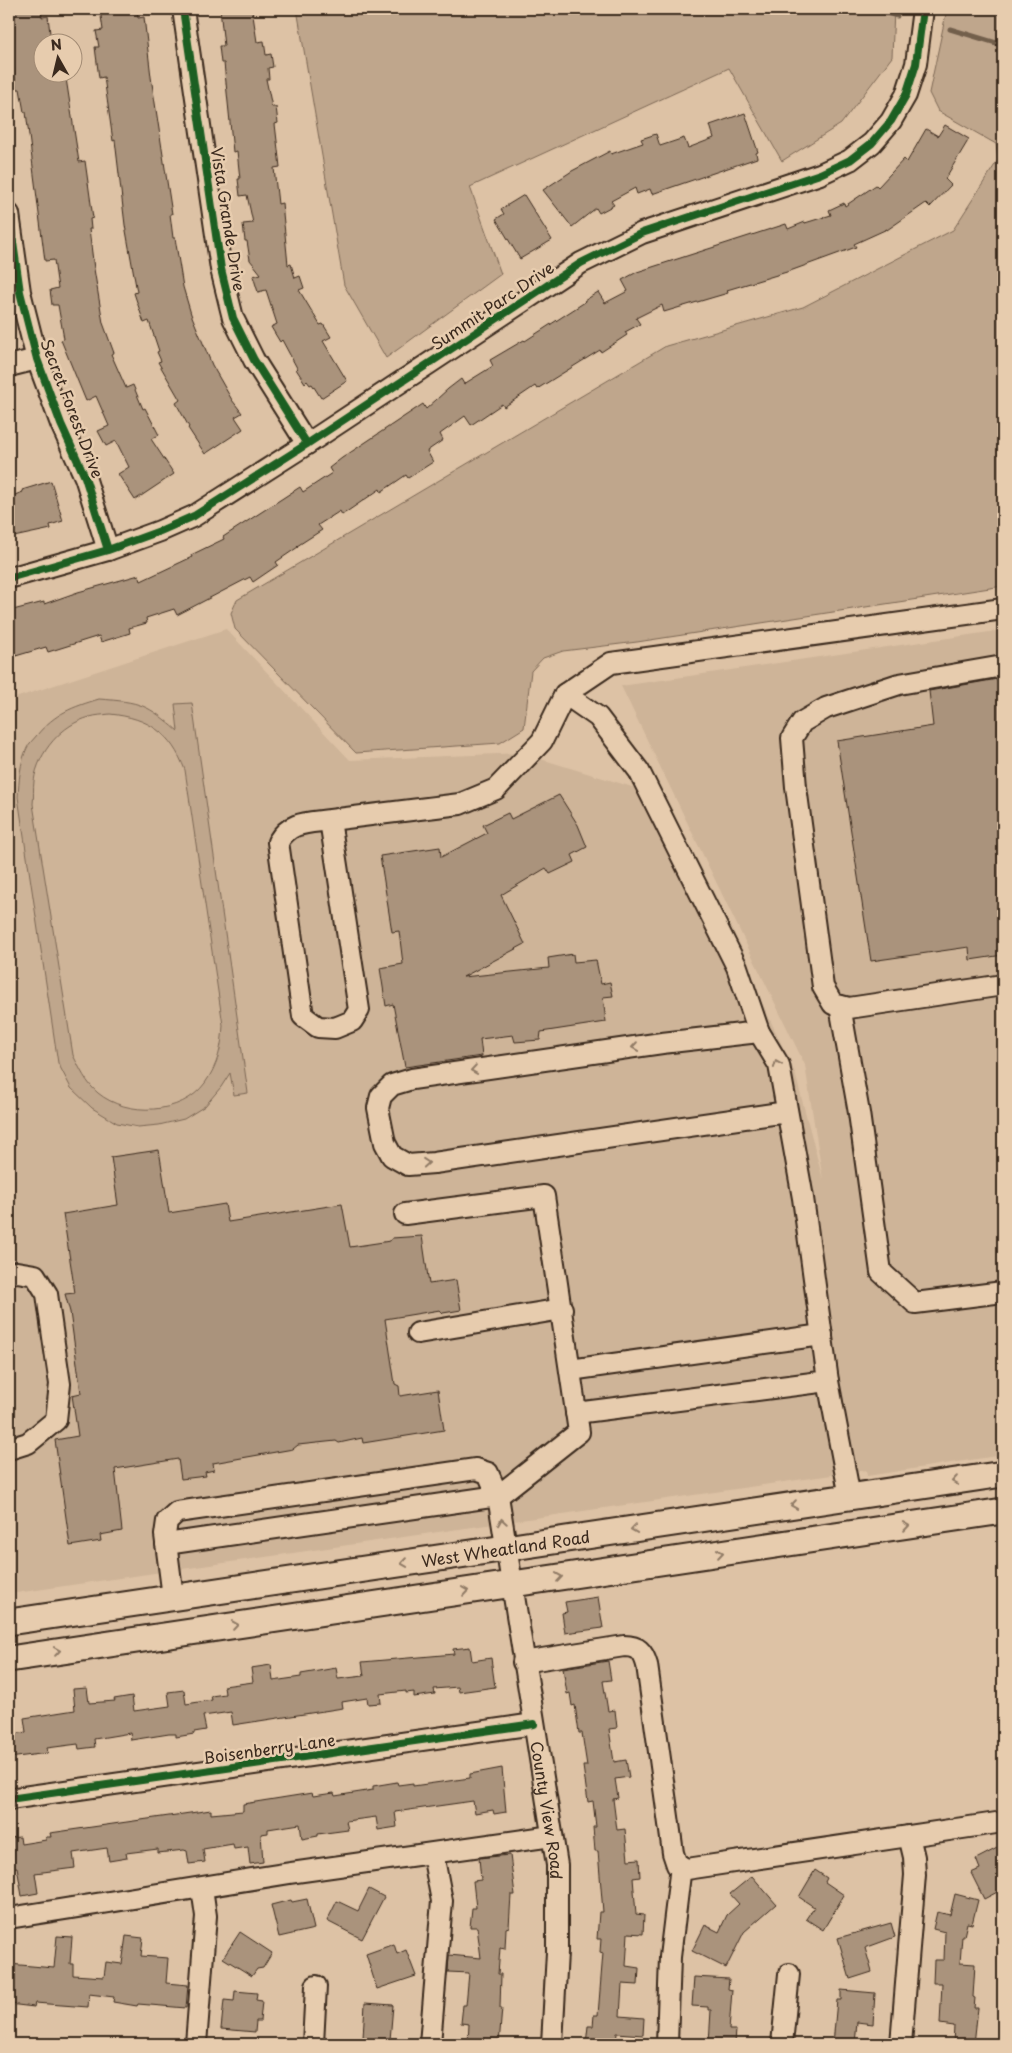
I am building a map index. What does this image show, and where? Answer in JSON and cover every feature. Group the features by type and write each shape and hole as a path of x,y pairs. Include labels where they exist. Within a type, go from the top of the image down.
{"main road":[{"name":"West Wheatland Road","path":"9,1622 1003,1474"},
{"path":"850,1497 858,1533"},
{"path":"9,1658 1003,1511"},
{"path":"174,1597 204,1630"}],"street":[{"name":"Vista Grande Drive","path":"183,9 221,269 233,318 254,360 307,444"},
{"name":"Summit Parc Drive","path":"9,578 108,550 194,516 307,444 581,263 612,246 642,233 820,174 850,160 872,144 891,121 906,95 916,64 922,9"},
{"name":"Secret Forest Drive","path":"9,214 20,292 36,359 85,477 108,550"},
{"path":"9,366 36,359"},
{"path":"330,820 360,1010 352,1021 335,1028 318,1027 303,1016 278,842 284,832 295,825 330,820 460,804 496,789 542,741 566,694 611,663 1003,609"},
{"path":"1003,666 899,684 826,708 802,722 792,738 796,787 823,987 833,1004 849,1008 1003,985"},
{"path":"566,694 598,717 639,771 737,967 758,1032 779,1065 804,1198 828,1381 850,1497"},
{"path":"840,1006 859,1113 881,1272 915,1303 1003,1292"},
{"path":"758,1032 412,1079 392,1085 381,1096 378,1108 385,1143 392,1156 408,1165 434,1163 787,1112"},
{"path":"166,1544 498,1496 579,1432 544,1196 405,1214"},
{"path":"9,1272 36,1275 47,1294 60,1384 56,1420 28,1443 9,1449"},
{"path":"418,1333 562,1309"},
{"path":"570,1370 822,1335"},
{"path":"576,1413 828,1381"},
{"name":"County View Road","path":"174,1597 165,1535 167,1521 177,1512 476,1469 488,1473 498,1496 523,1662 557,1865 557,1952 552,2044"},
{"path":"523,1662 624,1646 635,1646 643,1653 647,1665 673,1853 677,1865 687,1870 1003,1822"},
{"name":"Boisenberry Lane","path":"9,1799 534,1724"},
{"path":"9,1918 290,1873 552,1836"},
{"path":"901,2044 915,1875 914,1857 909,1836"},
{"path":"430,2044 442,1901 433,1854"},
{"path":"667,2044 670,1957 681,1866"},
{"path":"196,2044 206,1916 202,1888"},
{"path":"782,2044 789,1974"},
{"path":"313,2044 316,1986"}],"shaded area":[{"path":"297,9 894,9 892,57 841,124 782,161 729,68 470,187 501,274 386,358 344,285"},
{"path":"947,9 1003,9 1003,586 637,642 563,651 543,658 531,671 524,728 500,743 356,753 235,629 231,613 237,600 666,346 803,307 953,230 998,160 996,144 938,111 929,93"},
{"path":"226,629 350,760 521,753 639,789 696,862 795,1073 823,1180 805,1065 621,686 1003,630 1003,1455 867,1476 866,1470 9,1594 9,700"},
{"path":"99,699 125,701 143,706 178,731 175,704 192,703 248,1093 234,1095 230,1073 205,1106 184,1119 159,1125 138,1127 117,1123 92,1108 71,1088 58,1063 18,797 23,759 32,741 44,727 58,716 73,708","holes":["110,714 124,716 147,724 165,737 173,746 185,770 223,1025 218,1055 205,1083 195,1094 183,1101 169,1107 154,1109 139,1109 110,1101 94,1089 81,1071 73,1055 33,804 36,770 46,750 61,733 70,726 92,716"]}],"building":[{"path":"9,9 41,9 42,17 48,16 50,32 32,32 32,82 67,82 79,162 85,161 93,218 90,219 91,229 89,229 94,269 103,323 114,353 111,354 126,388 133,385 143,409 145,408 159,435 151,439 174,474 135,500 118,474 129,467 116,441 106,446 98,431 109,426 96,396 86,401 61,340 64,339 58,305 52,305 50,290 58,288 54,260 45,261 26,112 24,112 20,89 16,89 12,51 9,52"},
{"path":"100,9 137,9 138,18 144,17 151,77 172,214 170,214 173,238 175,238 183,287 191,314 212,365 232,400 242,413 235,417 243,429 205,454 188,428 176,403 180,400 158,362 161,361 157,352 159,351 149,321 144,323 134,293 137,292 125,225 115,140 113,141 104,77 99,78 95,47 99,47 96,31 103,30"},
{"path":"220,9 252,9 257,42 264,41 266,55 271,54 273,67 268,68 269,79 266,79 272,107 276,107 278,123 275,124 280,167 274,168 278,204 282,203 288,265 291,264 295,278 300,276 304,288 299,290 320,325 323,324 331,337 323,341 347,381 321,398 312,384 310,385 307,381 305,383 282,340 280,342 271,327 277,324 266,290 258,292 253,276 261,274 250,260 247,241 245,241 243,224 253,223 247,195 240,196 237,151 233,152 224,63 221,63 219,46 224,46"},
{"path":"745,113 758,152 756,153 757,158 652,194 650,189 637,194 635,188 611,201 614,205 599,213 596,208 572,227 543,190 572,171 610,151 611,154 643,143 641,139 656,134 660,146 684,138 688,148 714,138 710,125"},
{"path":"945,125 969,139 945,179 951,185 930,207 926,203 887,230 854,244 856,247 790,271 727,290 728,293 664,312 662,305 636,318 640,324 625,332 627,335 537,389 535,386 504,407 502,404 471,425 465,416 440,434 443,440 427,451 433,462 408,478 406,475 381,492 380,489 342,515 340,511 318,525 322,530 297,546 276,562 278,565 253,582 250,577 177,615 174,609 146,618 147,623 129,628 130,633 101,642 99,636 48,652 46,647 9,658 9,611 44,602 44,604 78,592 139,575 141,581 192,557 191,555 224,539 223,537 300,487 303,492 332,473 329,468 342,458 423,404 426,409 461,379 464,384 493,366 490,360 525,341 598,292 605,303 628,291 622,280 637,272 786,224 788,229 831,215 829,210 844,203 845,206 876,185 878,187 904,159 907,162 926,129 938,136"},
{"path":"524,195 552,240 520,259 496,219 504,214 501,209"},
{"path":"51,481 63,521 50,525 51,529 9,538 9,497 23,492 22,490"},
{"path":"1003,678 1003,955 970,960 969,947 871,961 837,741 933,726 929,691"},
{"path":"559,795 578,825 587,847 572,855 575,862 550,874 546,868 501,895 525,944 463,977 549,968 548,958 573,954 574,962 596,960 601,984 610,982 613,996 603,997 606,1022 541,1032 540,1040 515,1042 513,1035 480,1039 482,1056 405,1067 393,1004 386,1006 380,968 403,964 399,931 392,932 380,856 440,847 441,857 487,833 483,825 508,813 511,819"},
{"path":"159,1150 169,1213 225,1204 228,1222 342,1204 350,1247 390,1241 392,1238 422,1236 429,1284 456,1280 461,1310 443,1313 440,1310 385,1319 395,1384 399,1386 400,1396 438,1390 444,1430 363,1443 362,1438 339,1443 336,1441 298,1445 293,1449 213,1463 214,1470 205,1472 206,1476 181,1479 178,1459 115,1469 122,1531 100,1535 101,1541 70,1546 55,1440 78,1436 72,1395 81,1393 70,1312 65,1294 75,1293 63,1214 118,1205 111,1157"},
{"path":"598,1597 603,1628 565,1633 562,1613 567,1612 565,1602"},
{"path":"470,1647 472,1661 491,1658 495,1687 459,1692 458,1687 434,1689 435,1694 414,1697 414,1692 406,1693 406,1691 380,1694 381,1703 368,1704 367,1698 342,1702 343,1708 233,1725 231,1712 203,1716 206,1730 194,1732 194,1734 176,1737 176,1734 169,1734 131,1740 130,1733 94,1739 95,1747 79,1749 78,1744 47,1748 48,1753 9,1758 9,1735 26,1732 24,1718 75,1710 73,1689 87,1688 89,1703 115,1701 114,1699 132,1696 134,1711 170,1706 168,1692 184,1690 186,1704 212,1700 211,1696 225,1694 224,1686 253,1682 251,1668 271,1665 273,1681 301,1677 301,1674 336,1668 338,1679 364,1676 362,1662 454,1654 453,1649"},
{"path":"608,1661 611,1680 603,1681 608,1711 615,1710 617,1728 609,1729 614,1762 626,1760 629,1777 615,1779 618,1798 613,1799 617,1830 625,1829 628,1860 639,1859 640,1877 633,1878 636,1914 644,1915 643,1934 628,1933 626,1966 639,1968 638,1985 622,1984 620,2016 644,2018 643,2035 617,2033 616,2044 586,2044 588,2026 593,2026 594,2015 598,2015 603,1953 600,1952 601,1939 597,1939 599,1912 603,1912 598,1851 595,1851 593,1827 596,1827 593,1801 588,1802 583,1766 587,1766 582,1733 579,1733 575,1705 572,1706 570,1693 567,1694 563,1668"},
{"path":"502,1768 506,1812 494,1814 493,1810 475,1813 473,1801 395,1812 397,1827 378,1830 376,1817 346,1821 348,1830 318,1834 318,1836 302,1839 300,1824 268,1829 268,1833 261,1834 263,1862 250,1864 248,1847 234,1849 233,1844 203,1849 205,1862 189,1864 187,1851 184,1850 158,1853 158,1849 126,1853 127,1858 109,1861 107,1848 73,1853 75,1868 35,1873 38,1893 22,1896 17,1867 9,1868 9,1838 20,1837 21,1844 46,1840 46,1837 51,1837 50,1833 211,1810 211,1814 243,1811 243,1804 312,1793 313,1796 334,1793 335,1796 373,1790 373,1786 397,1782 398,1785 413,1783 413,1786 470,1778 470,1774"},
{"path":"1003,1845 1003,1889 984,1899 971,1873 980,1869 976,1859"},
{"path":"510,1855 515,1895 511,1895 509,1927 506,1928 505,1949 500,1948 498,1974 501,1974 500,2008 502,2008 499,2044 468,2044 469,2024 461,2023 463,2005 466,2005 469,1973 448,1972 449,1955 481,1958 477,1927 470,1927 472,1908 476,1908 473,1881 481,1880 479,1858"},
{"path":"815,1870 827,1878 825,1882 844,1895 823,1930 806,1919 814,1907 799,1897"},
{"path":"752,1876 776,1904 744,1932 726,1968 692,1951 705,1925 719,1932 727,1915 739,1904 730,1894"},
{"path":"369,1889 384,1897 362,1939 327,1921 337,1901 358,1911"},
{"path":"955,1894 978,1900 972,1924 967,1923 964,1936 962,1936 960,1963 975,1964 973,1997 975,1998 974,2008 978,2008 974,2044 953,2044 954,2026 940,2024 942,1983 933,1983 934,1960 944,1960 945,1932 933,1929 937,1912 950,1915"},
{"path":"307,1899 314,1929 279,1937 271,1905 291,1900 292,1902"},
{"path":"891,1923 895,1937 865,1948 872,1972 850,1979 838,1938"},
{"path":"240,1932 272,1953 263,1968 257,1969 252,1976 223,1958"},
{"path":"57,1936 72,1937 70,1964 73,1964 73,1975 104,1977 106,1962 122,1964 126,1936 143,1938 141,1956 168,1958 166,1983 188,1985 186,2008 138,2004 137,2006 113,2002 114,1997 89,1994 88,2007 35,2003 34,2007 9,2004 11,1983 9,1983 9,1964 54,1968"},
{"path":"394,1944 397,1954 406,1950 416,1976 377,1989 366,1954"},
{"path":"694,1977 729,1979 728,1989 732,1990 729,2030 736,2030 735,2044 709,2044 711,2010 708,2010 708,2007 692,2006"},
{"path":"841,1990 875,1993 873,2024 857,2022 855,2044 833,2044 837,2000 841,2000"},
{"path":"235,1991 257,1993 256,2000 262,2001 260,2021 256,2021 255,2032 221,2029 224,2000 234,2001"},
{"path":"365,2003 393,2005 390,2040 363,2038"}],"waterway":[{"path":"873,9 897,16"},
{"path":"950,29 1003,45"}],"cycle path":[{"path":"183,9 221,269 233,318 254,360 307,444"},
{"path":"9,578 108,550 194,516 307,444 581,263 642,233 820,174 850,160 872,143 891,121 906,95 916,64 923,9"},
{"path":"9,214 20,292 37,359 61,424 85,477 108,550"},
{"path":"9,1799 534,1724"}]}
